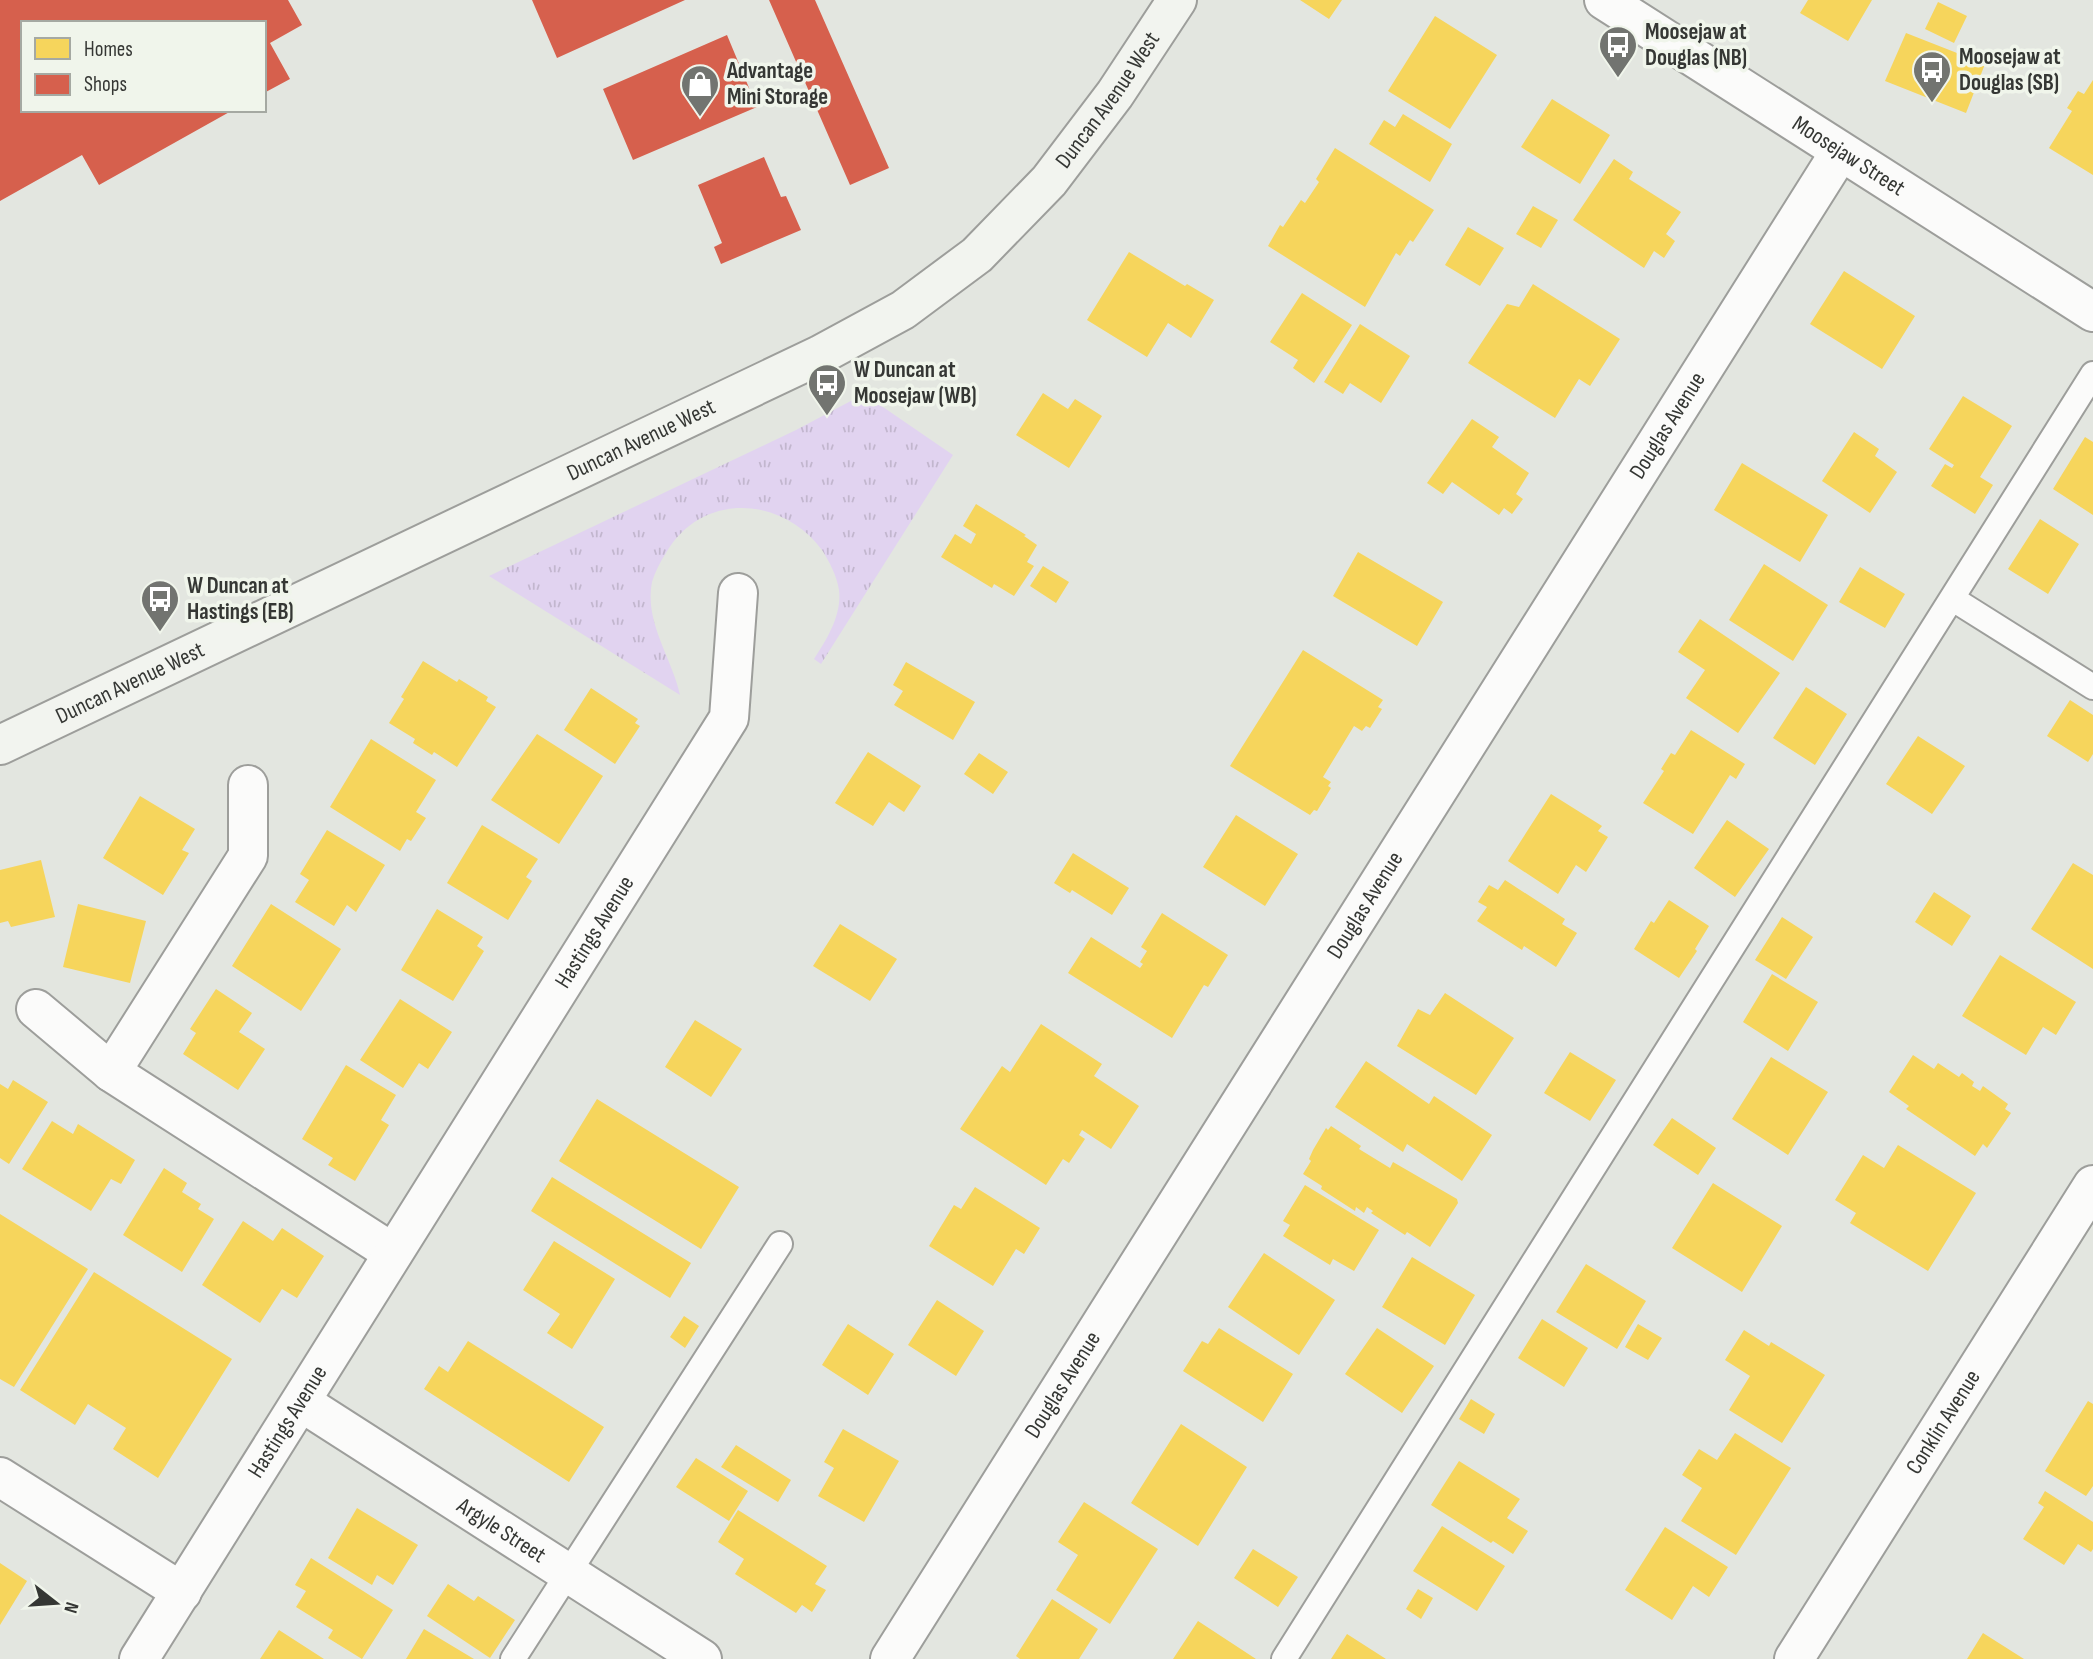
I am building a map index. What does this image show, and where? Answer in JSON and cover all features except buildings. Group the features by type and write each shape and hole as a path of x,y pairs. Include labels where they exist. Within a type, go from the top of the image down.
{"street":[{"name":"Duncan Avenue West","path":"0,745 820,355 903,310 977,255 1049,181 1115,94 1177,0"},
{"name":"Moosejaw Street","path":"1604,0 2093,312"},
{"name":"Douglas Avenue","path":"890,1659 1840,152"},
{"name":"Hastings Avenue","path":"139,1659 729,718 738,593"},
{"path":"111,1072 248,856 248,785"},
{"path":"36,1009 111,1072 393,1253"},
{"name":"Conklin Avenue","path":"1794,1659 2093,1185"},
{"name":"Argyle Street","path":"301,1402 702,1659"},
{"path":"0,1477 182,1592"}],"lane":[{"path":"1284,1659 2093,374"},
{"path":"1953,599 2093,687"},
{"path":"513,1659 780,1244"}],"green space":[{"path":"864,394 953,455 821,664 814,659 828,635 838,609 839,590 835,574 822,550 805,532 786,519 765,511 742,508 721,511 700,519 681,533 656,571 652,582 652,611 680,695 489,576 796,430"}],"place":[{"name":"Moosejaw at Douglas (NB)","path":"1618,79"},
{"name":"Moosejaw at Douglas (SB)","path":"1932,104"},
{"name":"Advantage Mini Storage","path":"700,118"},
{"name":"W Duncan at Moosejaw (WB)","path":"827,417"},
{"name":"W Duncan at Hastings (EB)","path":"160,633"}]}
